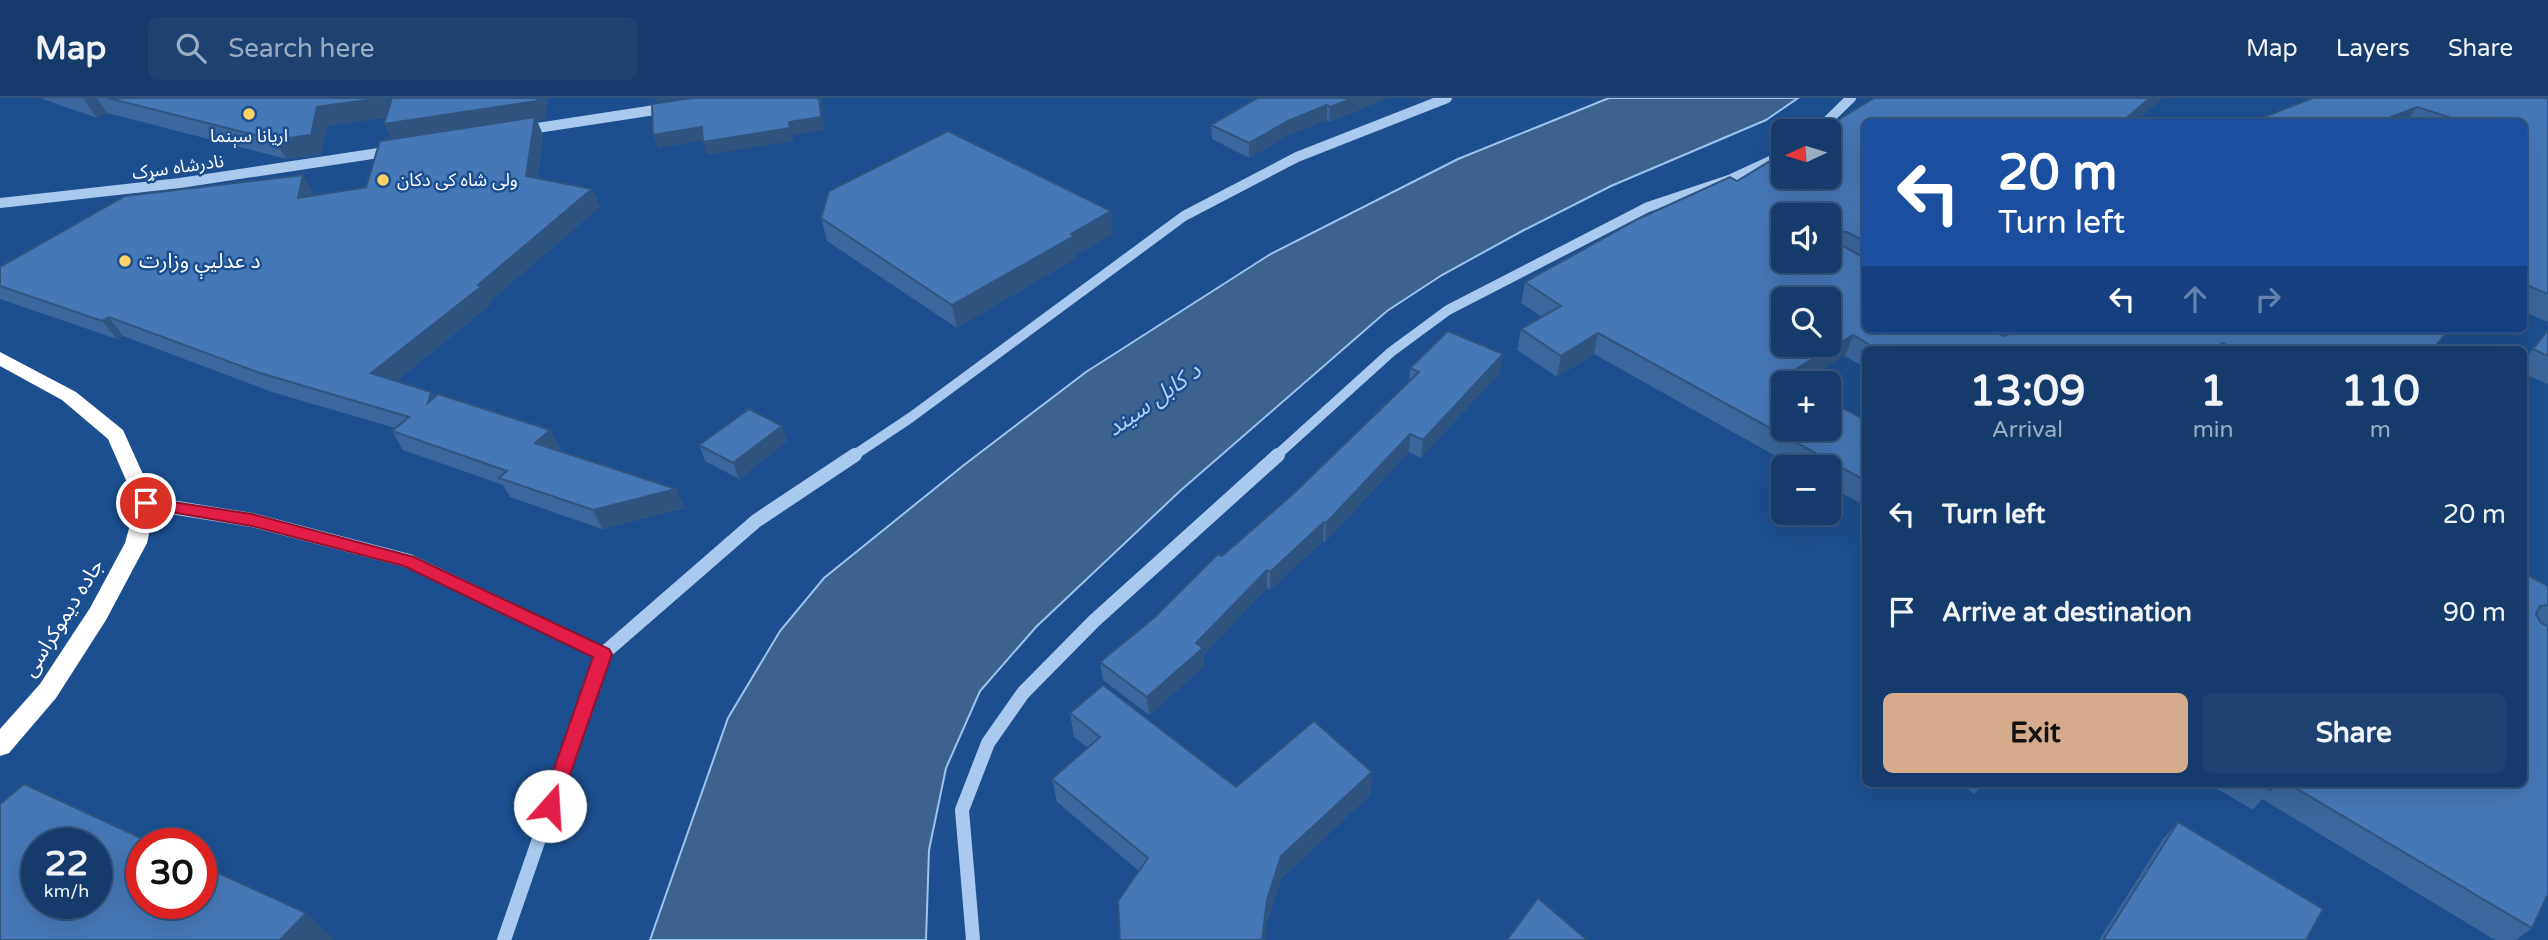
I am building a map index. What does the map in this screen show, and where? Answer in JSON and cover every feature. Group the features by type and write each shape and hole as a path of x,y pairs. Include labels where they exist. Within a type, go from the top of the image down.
{"highway":[{"path":"0,358 69,396 116,435 146,503"},
{"name":"جاده دیموکراسی","path":"0,746 48,691 99,614 136,542 146,503"}],"street":[{"path":"504,940 603,654 756,521 910,418 1184,216 1297,157 1447,98"},
{"path":"1829,119 1851,98"},
{"path":"511,132 677,107"},
{"name":"نادرشاه سړک","path":"0,203 180,183 401,149"},
{"path":"973,940 962,810 988,743 1016,703 1094,621 1391,352 1448,310 1648,207 1729,180 1771,161"},
{"path":"146,503 252,520 408,561 603,654"}],"water":[{"name":"د کابل سيند","path":"1609,98 1798,98 1766,120 1611,186 1524,230 1442,275 1387,311 1180,491 1036,627 980,691 946,768 929,850 926,940 650,940 728,718 780,631 824,578 964,465 1086,372 1269,255 1458,159"}],"building":[{"name":"اريانا سېنما","path":"108,98 381,98 317,107 311,135 275,140"},
{"path":"392,98 538,98 537,101 384,124"},
{"path":"692,98 819,98 821,117 789,122 790,128 703,142 702,127 653,135 652,104"},
{"path":"1258,98 1353,98 1288,121 1249,143 1211,125"},
{"path":"1874,98 2150,98 2125,119 1862,119 1862,240 1847,232 1841,232 1841,203 1771,203 1771,273 1841,273 1841,245 1862,257 1862,333 1998,333 2003,336 2012,333 2446,333 2436,346 2229,346 2222,343 2220,346 1871,346 1853,335 1841,342 1841,287 1771,287 1771,357 1816,357 1793,371 1771,371 1771,429 1598,333 1561,356 1521,329 1561,306 1525,282 1638,219 1730,177 1737,181 1771,160 1771,189 1841,189 1840,119"},
{"path":"2313,98 2548,98 2548,294 2527,285 2527,119 2455,119 2417,107 2386,119 2259,119"},
{"path":"535,117 526,176 592,189 478,285 482,286 371,373 431,392 428,403 438,394 550,430 535,443 676,489 593,510 499,478 507,471 392,431 409,417 260,373 109,317 102,321 0,286 0,267 125,196 303,175 298,198 366,187 380,141"},
{"path":"948,131 1111,211 1071,234 1074,236 952,305 821,218 829,191"},
{"path":"2548,330 2548,356 2533,349"},
{"path":"1448,331 1503,354 1423,440 1410,434 1326,523 1270,572 1267,570 1196,643 1203,648 1147,697 1100,662 1155,617 1218,554 1222,556 1293,494 1419,372 1410,368"},
{"path":"1841,407 1862,418 1862,479 1841,467 1841,455 1819,455 1794,441 1841,441"},
{"path":"749,409 782,426 733,463 699,445"},
{"path":"2527,575 2548,586 2548,606 2540,606 2536,614 2541,623 2548,626 2548,894 2532,928 2294,787 2527,787"},
{"path":"1103,685 1236,787 1314,721 1372,772 1281,856 1267,900 1262,940 1120,940 1118,901 1148,858 1052,779 1100,737 1070,713"},
{"path":"24,784 126,831 126,919 217,919 217,872 306,913 280,940 0,940 0,804"},
{"path":"2178,822 2323,909 2306,940 2103,940"},
{"path":"1538,898 1587,940 1507,940"}],"place":[{"name":"اريانا سېنما","path":"249,114"},
{"name":"ولی شاہ کی دکان","path":"383,180"},
{"name":"د عدلیې وزارت","path":"125,261"}],"route":[{"path":"146,503 252,520 408,561 603,654 550,806"}]}
